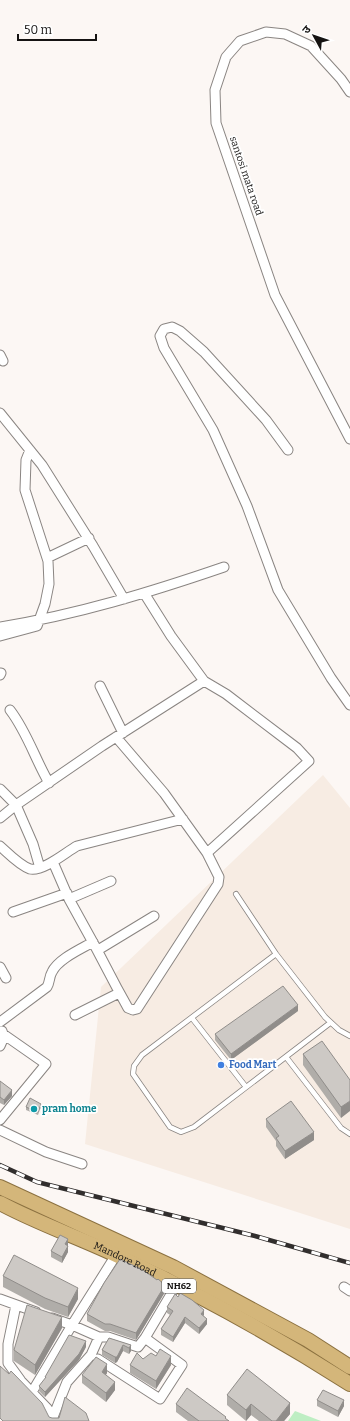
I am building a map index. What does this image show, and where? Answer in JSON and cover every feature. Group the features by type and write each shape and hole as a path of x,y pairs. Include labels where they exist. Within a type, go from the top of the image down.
{"highway":[{"name":"Mandore Road","path":"0,1187 173,1267 308,1340 350,1367"},
{"name":"Mandore Road","path":"1,1206 116,1255 177,1284 302,1353 350,1384"}],"street":[{"name":"santosi mata road","path":"350,92 341,79 311,46 285,34 266,32 240,41 226,57 215,90 216,123 275,295 350,440"},
{"path":"288,450 266,420 204,352 180,331 172,327 164,329 160,336 164,348 213,430 247,506 278,590 330,678 350,705"},
{"path":"0,413 42,466 89,538 124,599"},
{"path":"0,636 36,626 45,604 49,584 47,558 25,490 26,460 30,450"},
{"path":"47,558 89,538"},
{"path":"0,627 38,620 124,599 224,567"},
{"path":"144,593 204,681 226,694 262,721 297,748 309,761 207,853"},
{"path":"0,818 16,805 119,735 204,681"},
{"path":"53,862 68,896 119,993 128,1008 132,1010 137,1009 218,884 219,877 207,853 164,793 119,735 113,711 100,686"},
{"path":"10,710 24,731 49,783"},
{"path":"0,788 16,805 34,844 40,868"},
{"path":"0,846 27,867 32,869 40,868 53,862 65,852 77,846 183,820"},
{"path":"13,912 68,896 111,881"},
{"path":"0,1022 47,987 50,982 52,972 60,962 154,916"},
{"path":"0,967 6,978"},
{"path":"74,1015 119,993"},
{"path":"0,1046 4,1037 2,1031"},
{"path":"0,1120 46,1064 2,1031"},
{"path":"0,1130 46,1152 82,1164"},
{"path":"32,1392 116,1255"},
{"path":"0,1299 99,1337 108,1337 138,1347 177,1284"},
{"path":"16,1305 4,1365 32,1392 54,1419"},
{"path":"54,1419 67,1382 91,1355 99,1337"},
{"path":"91,1355 160,1400 182,1365 144,1338"}],"lane":[{"path":"236,894 276,954 330,1023 350,1036"},
{"path":"276,954 142,1055 134,1066 133,1074 170,1127 181,1132 194,1127 330,1023"},
{"path":"192,1018 246,1087"},
{"path":"286,1057 341,1128 350,1134"}],"shaded area":[{"name":"Food Mart","path":"323,775 350,808 350,1229 85,1144 101,987"}],"green space":[{"path":"295,1411 321,1421 288,1421"}],"building":[{"path":"283,986 298,1005 231,1054 215,1034"},
{"path":"322,1041 350,1080 350,1101 341,1107 303,1054"},
{"path":"0,1081 12,1090 4,1100 0,1097"},
{"name":"pram home","path":"30,1098 41,1104 38,1112 26,1107"},
{"path":"291,1101 314,1132 285,1151 276,1138 279,1136 266,1119"},
{"path":"60,1235 68,1239 65,1244 68,1246 62,1257 51,1251"},
{"path":"14,1255 78,1288 68,1307 45,1298 3,1276"},
{"path":"120,1259 143,1270 165,1285 136,1333 110,1324 105,1324 87,1314 104,1283"},
{"path":"180,1293 192,1300 204,1310 201,1314 207,1319 199,1328 185,1317 173,1337 161,1329 173,1311 167,1307 175,1294 178,1297"},
{"path":"27,1305 62,1317 35,1365 14,1350"},
{"path":"69,1335 86,1341 79,1354 45,1392 39,1386 46,1377"},
{"path":"109,1338 131,1345 129,1348 123,1345 117,1357 115,1357 102,1350"},
{"path":"160,1349 171,1356 156,1381 130,1365 137,1353 143,1359 151,1353 156,1356"},
{"path":"96,1357 107,1364 102,1372 115,1382 106,1393 82,1375"},
{"path":"0,1366 9,1374 11,1371 42,1403 49,1417 59,1418 65,1397 86,1413 89,1421 3,1421 0,1418"},
{"path":"247,1369 290,1403 276,1421 272,1421 251,1404 246,1410 227,1395"},
{"path":"187,1388 226,1417 225,1418 229,1421 199,1421 176,1404"},
{"path":"323,1390 344,1400 338,1411 317,1400"}],"railway":[{"path":"0,1165 37,1182 255,1236 350,1263"}],"place":[{"name":"Food Mart","path":"221,1065"},
{"name":"pram home","path":"34,1109"}]}
